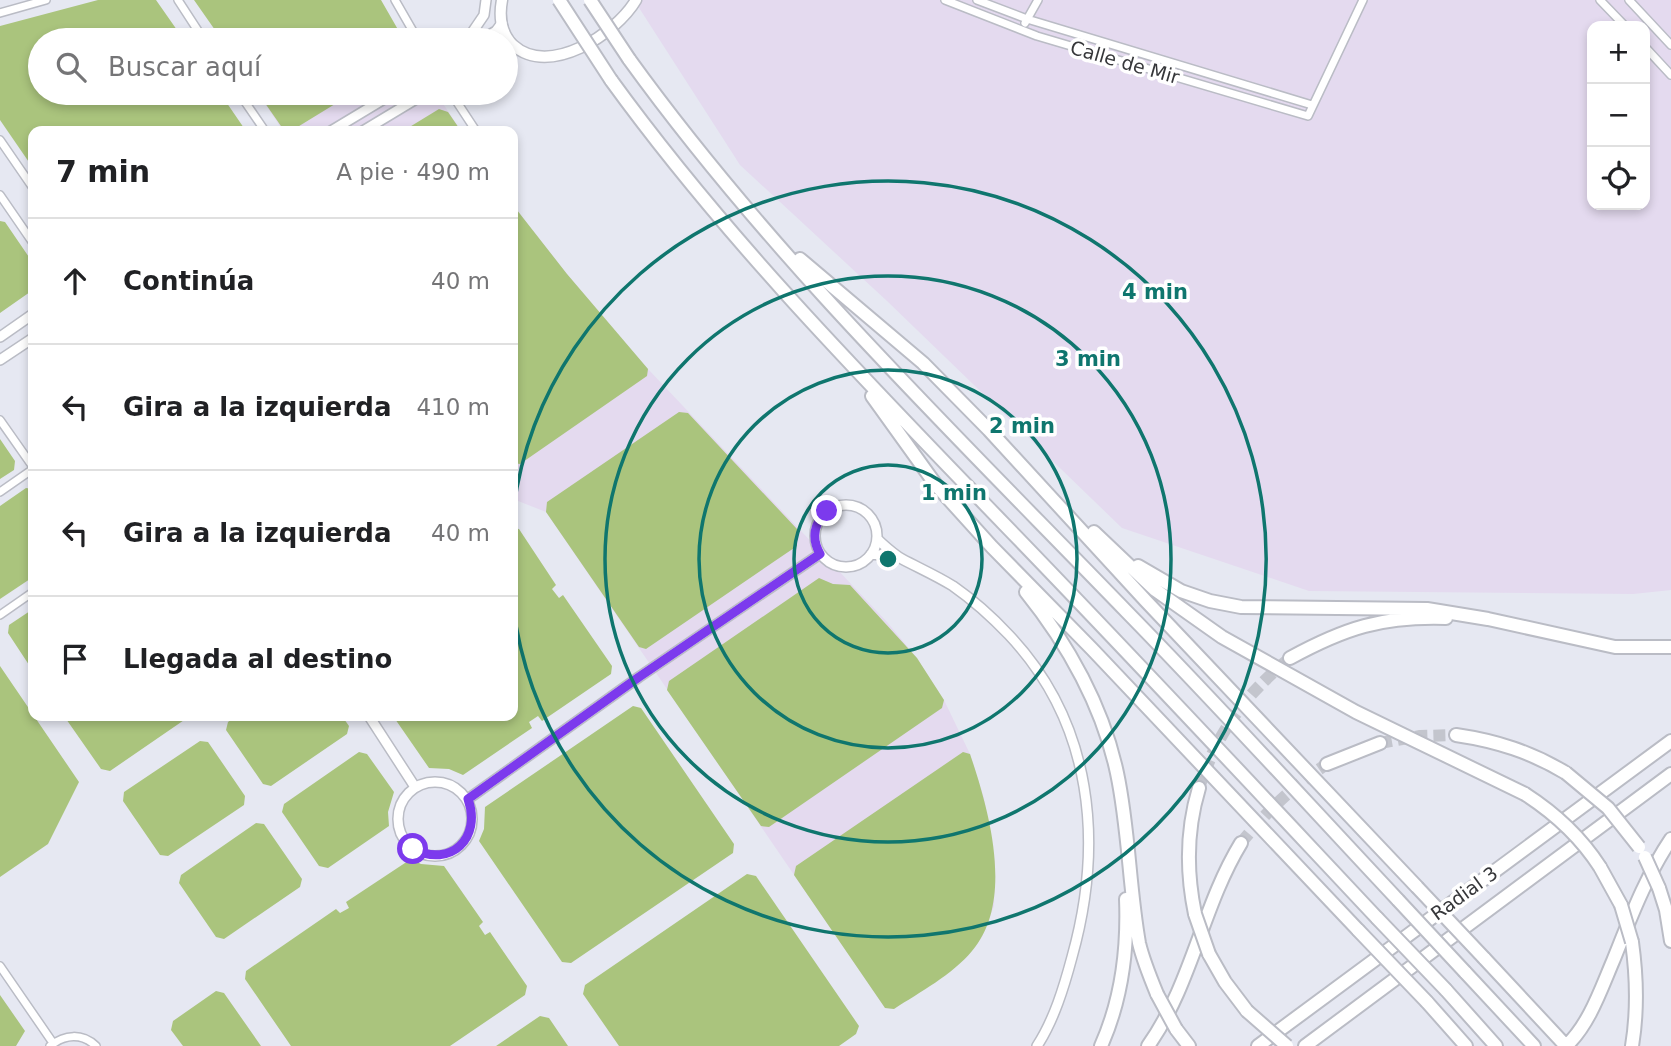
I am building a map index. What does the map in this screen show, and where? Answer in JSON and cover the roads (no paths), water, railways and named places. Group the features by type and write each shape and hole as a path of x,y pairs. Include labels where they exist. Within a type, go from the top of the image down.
{"highway":[{"path":"559,0 647,130 766,272 862,377 1110,634 1496,1046"},
{"path":"590,0 629,59 699,151 834,307 1127,611 1534,1046"},
{"path":"787,253 801,260 923,363 1019,461 1154,589 1222,637 1356,712 1525,794 1569,828 1600,867 1621,905 1632,942 1638,984 1637,1017 1632,1046"},
{"path":"862,377 873,398 936,485 1466,1046"},
{"path":"1019,461 1146,601 1566,1046 1574,1039 1590,1013 1639,898 1671,839"},
{"path":"1089,528 1152,576 1181,591 1210,601 1266,608 1427,609 1488,619 1615,647 1671,647"},
{"path":"992,547 1051,627 1086,685 1107,736 1120,791 1140,945 1157,994 1176,1029 1189,1046"},
{"path":"1290,658 1347,630 1383,620 1488,619"},
{"path":"1456,736 1523,750 1566,773 1608,808 1642,852 1659,888 1671,941"},
{"name":"Radial 3","path":"1258,1046 1671,741"},
{"path":"1327,764 1380,743"},
{"name":"Radial 3","path":"1305,1046 1671,774"},
{"path":"1199,788 1192,812 1187,858 1189,888 1195,914 1209,954 1225,982 1247,1010 1287,1046"},
{"path":"1101,1046 1121,986 1124,965 1127,924 1120,791"},
{"path":"1148,1046 1163,1026 1185,979 1228,864 1241,843"}],"main road":[{"path":"502,0 500,13 504,28"},
{"path":"518,49 541,58 554,57 578,49 623,18 636,0"}],"street":[{"path":"0,13 46,0"},
{"path":"178,0 196,28"},
{"path":"395,0 411,28"},
{"path":"475,28 484,15 486,0"},
{"name":"Calle de Mir","path":"945,0 1022,30 1308,116 1312,105 1027,19 977,0"},
{"path":"1022,30 1038,0"},
{"path":"1312,105 1363,0"},
{"path":"1600,0 1620,21"},
{"path":"1629,0 1671,45"},
{"path":"498,28 502,23"},
{"path":"1650,52 1671,75"},
{"path":"247,105 262,126"},
{"path":"339,126 374,105"},
{"path":"371,126 406,105"},
{"path":"459,105 473,126"},
{"path":"0,140 28,181"},
{"path":"0,195 3,204 28,236"},
{"path":"0,337 28,317"},
{"path":"0,360 28,341"},
{"path":"0,420 28,461"},
{"path":"0,492 28,472"},
{"path":"842,505 857,507 870,516 877,539 871,554 858,565 841,568 825,560 814,537 816,526 827,511 842,505"},
{"path":"877,539 899,558 954,587 984,610 1008,634 1027,655 1052,695 1076,750 1087,798 1090,844 1086,890 1079,933 1068,972 1037,1046"},
{"path":"468,799 639,677 820,554"},
{"path":"871,554 899,558"},
{"path":"0,615 28,595"},
{"path":"372,721 415,787"},
{"path":"426,782 450,784 468,799 472,820 466,840 448,854 424,855 413,849 399,830 400,806 406,795 426,782"},
{"path":"0,966 51,1044 71,1036 81,1037 96,1046"}],"tunnel":[{"path":"1199,788 1215,749 1234,716 1259,686 1290,658"},
{"path":"1380,743 1420,736 1456,735"},
{"path":"1241,843 1281,800 1327,764"}]}
